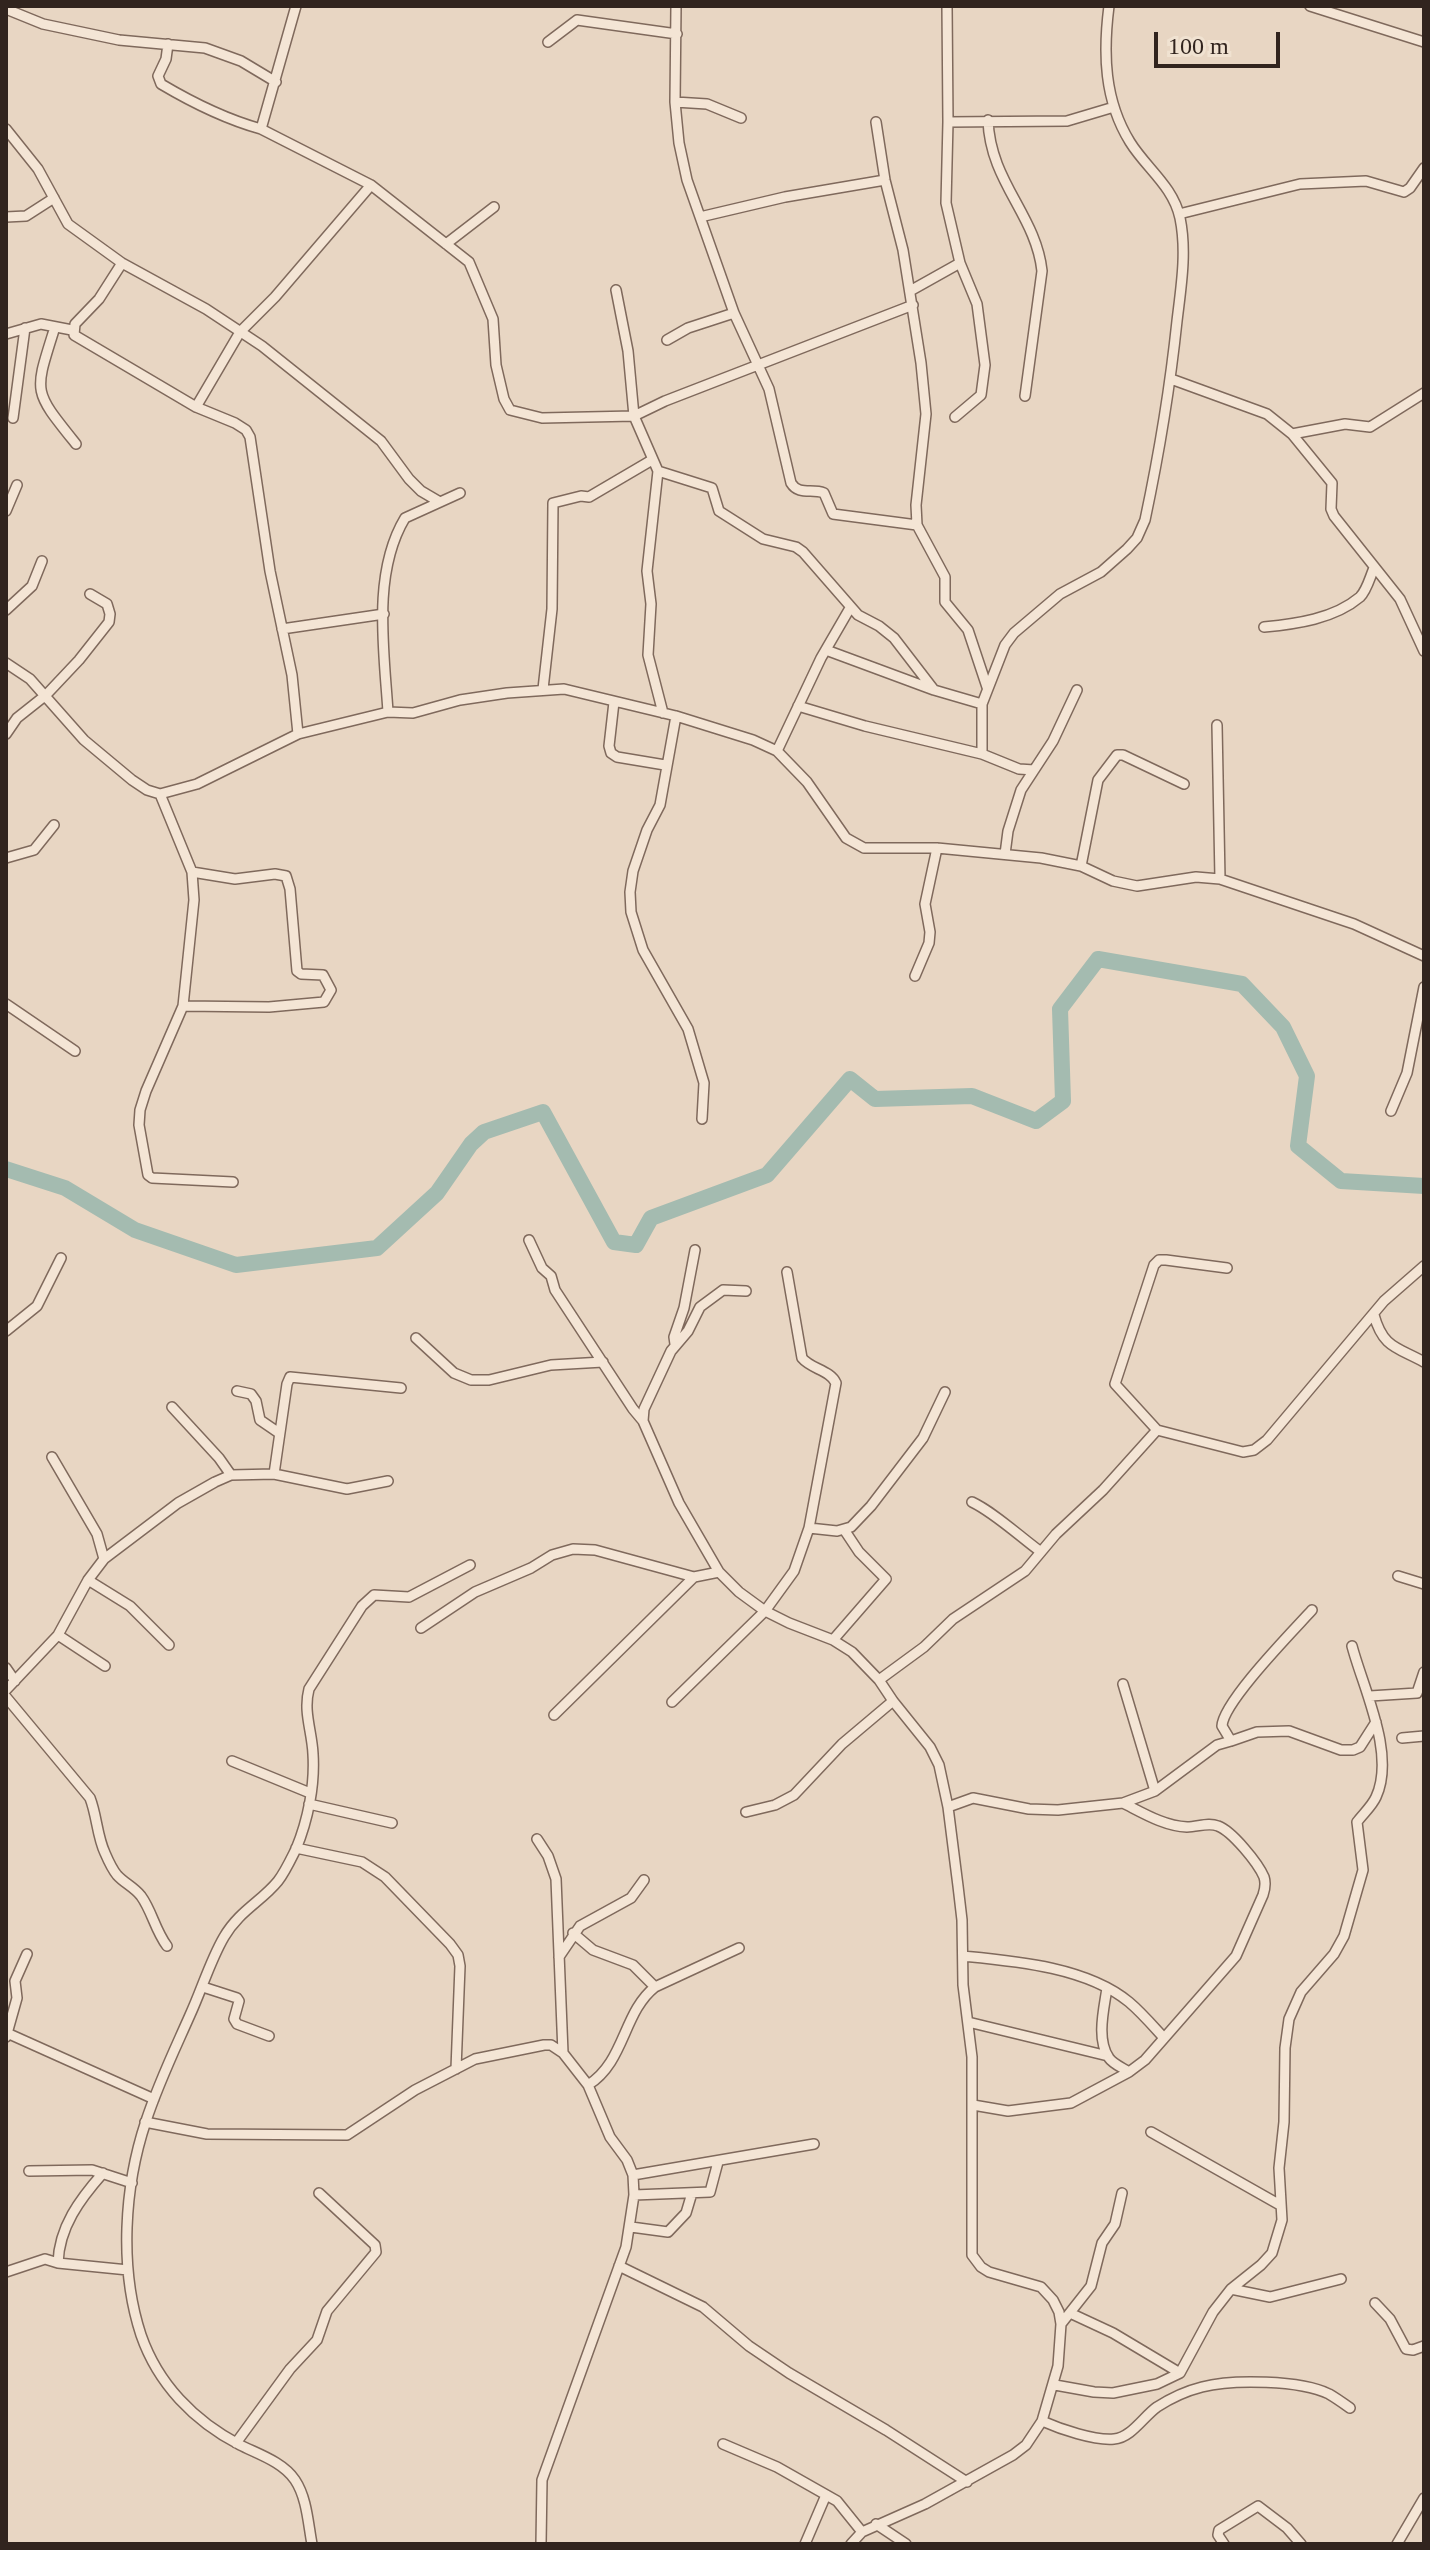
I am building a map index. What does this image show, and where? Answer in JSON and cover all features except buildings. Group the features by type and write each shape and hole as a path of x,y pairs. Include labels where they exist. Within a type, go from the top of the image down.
{"street":[{"path":"261,129 296,6"},
{"path":"676,6 675,102 682,155 734,313 769,389 794,488 824,493 833,514 917,525"},
{"path":"947,6 946,203 960,263 977,304 985,365 981,395 955,417"},
{"path":"982,754 982,704 997,660 1014,633 1060,594 1101,572 1137,538 1145,520 1171,379 1183,270 1183,237 1179,214 1169,192 1130,142 1114,107 1105,65 1109,6"},
{"path":"1310,6 1424,42"},
{"path":"6,9 43,24 119,40 205,48 241,61 276,82"},
{"path":"548,42 577,20 677,34"},
{"path":"168,44 166,59 158,76 161,84 210,111 261,129 371,185 469,262 486,299 496,335 496,365 504,399 510,410 519,414 553,419 634,416 808,344 913,305"},
{"path":"675,102 707,104 741,118"},
{"path":"948,122 1067,121 1114,107"},
{"path":"988,120 988,139 998,170 1040,253 1042,271 1025,396"},
{"path":"876,122 885,180 896,215 913,305 926,414 916,505 917,525 945,577 945,602 968,630 987,687"},
{"path":"6,129 38,169 68,224 122,263 206,309 319,390 372,433 393,455 409,479 438,501"},
{"path":"6,147 14,139"},
{"path":"1179,214 1300,184 1366,181 1404,192 1424,168"},
{"path":"700,217 785,197 885,180"},
{"path":"196,407 240,332 275,297 371,185"},
{"path":"6,217 26,216 54,198"},
{"path":"446,244 494,207"},
{"path":"72,330 99,299 122,263"},
{"path":"910,291 960,263"},
{"path":"616,290 628,351 634,416 658,471 647,571 651,604 648,655 663,713"},
{"path":"667,340 688,328 734,313"},
{"path":"6,334 41,324 72,330"},
{"path":"55,327 39,378 39,389 52,415 76,444"},
{"path":"13,418 25,328"},
{"path":"72,330 90,347 196,407 235,423 250,437 270,571 292,675 298,734"},
{"path":"1171,379 1267,414 1292,434 1332,483 1331,509 1334,516 1400,599 1424,651"},
{"path":"1292,434 1345,424 1370,427 1424,393"},
{"path":"543,689 552,609 553,503 589,497 652,460"},
{"path":"658,471 712,488 719,511 763,539 796,547 850,608 894,638 934,690"},
{"path":"6,511 17,485"},
{"path":"388,712 383,577 397,531 405,518 460,493"},
{"path":"6,610 32,586 42,561"},
{"path":"1264,627 1311,621 1346,605 1360,596 1374,568"},
{"path":"6,734 17,718 46,695 79,660 109,622 107,604 90,594"},
{"path":"777,751 850,608"},
{"path":"282,629 384,614"},
{"path":"826,650 934,690 982,704"},
{"path":"6,663 30,679 84,740 132,780 160,794 197,784 298,734 388,712 413,713 460,700 543,689 585,692 676,716 753,740 777,751 793,765 846,838 864,848 937,848 1051,859 1081,866 1113,881 1137,886 1196,877 1220,879 1354,924 1424,956"},
{"path":"1005,854 1021,790 1053,741 1077,690"},
{"path":"614,702 609,746 611,753 617,757 665,765"},
{"path":"798,706 865,726 982,754 1019,769 1034,770"},
{"path":"676,716 660,805 647,830 633,871 631,912 643,950 688,1029 704,1083 702,1119"},
{"path":"1217,725 1220,879"},
{"path":"1081,866 1098,780 1117,755 1184,784"},
{"path":"160,794 192,872 194,900 183,1006 140,1110 139,1125 148,1175 157,1179 233,1182"},
{"path":"6,858 34,850 54,825"},
{"path":"915,976 929,943 925,904 937,848"},
{"path":"183,1006 269,1007 324,1002 331,990 323,975 297,971 290,889 286,876 275,874 235,879 192,872"},
{"path":"1391,1111 1407,1073 1424,987"},
{"path":"6,1004 75,1051"},
{"path":"529,1240 542,1268 551,1276 555,1290 643,1421 679,1503 719,1572 765,1611 833,1640 852,1652 879,1680 934,1753 948,1807 962,1920 963,1985 973,2105 972,2255 989,2272 1032,2282 1053,2300 1061,2324 1055,2385 1042,2421 1026,2445 967,2482 876,2524 862,2532 851,2544"},
{"path":"675,1344 674,1337 684,1308 695,1250"},
{"path":"6,1331 37,1306 61,1258"},
{"path":"1227,1268 1166,1260 1159,1260 1154,1265 1115,1384 1157,1430 1243,1452 1254,1450 1267,1440 1398,1286 1424,1266"},
{"path":"672,1702 765,1611 794,1571 809,1528 836,1383 833,1377 802,1358 787,1272"},
{"path":"643,1421 644,1409 675,1344 685,1335 697,1311 723,1290 746,1291"},
{"path":"1374,1315 1379,1331 1389,1345 1424,1362"},
{"path":"416,1338 454,1373 471,1380 489,1380 551,1365 603,1362"},
{"path":"274,1474 290,1377 401,1388"},
{"path":"237,1391 251,1394 256,1401 260,1420 279,1433"},
{"path":"809,1528 845,1531 871,1506 923,1438 945,1392"},
{"path":"172,1407 231,1475"},
{"path":"879,1680 924,1647 953,1619 1018,1577 1157,1430"},
{"path":"52,1457 97,1534 104,1559"},
{"path":"6,1690 58,1635 88,1580 104,1559 178,1503 231,1475 274,1474 347,1489 388,1481"},
{"path":"972,1502 988,1509 1041,1552"},
{"path":"833,1640 886,1579 859,1552 845,1531"},
{"path":"421,1628 475,1592 531,1568 552,1555 573,1549 595,1550 694,1577 719,1572"},
{"path":"312,2544 303,2500 294,2479 284,2468 205,2424 182,2404 160,2374 140,2332 128,2270 132,2183 145,2122 216,1951 238,1917 278,1881 296,1848 310,1793 313,1754 305,1703 309,1689 362,1606 378,1594 409,1597 470,1565"},
{"path":"1398,1576 1424,1584"},
{"path":"554,1715 694,1577"},
{"path":"88,1580 130,1606 169,1645"},
{"path":"1231,1741 1222,1726 1224,1716 1251,1678 1312,1610"},
{"path":"58,1635 105,1666"},
{"path":"1055,2385 1113,2393 1157,2384 1180,2373 1199,2333 1231,2289 1272,2253 1282,2220 1279,2168 1289,2019 1301,1992 1334,1954 1344,1936 1363,1870 1357,1822 1376,1797 1380,1775 1376,1722 1352,1646"},
{"path":"6,1668 15,1681"},
{"path":"1370,1696 1417,1693 1424,1672"},
{"path":"1123,1684 1155,1791"},
{"path":"6,1697 90,1798 103,1850 110,1864 117,1875 140,1895 157,1933 167,1946"},
{"path":"746,1812 775,1805 794,1795 842,1744 893,1701"},
{"path":"948,1807 973,1798 1029,1809 1058,1810 1123,1803 1155,1791 1217,1745 1257,1732 1289,1731 1341,1750 1353,1750 1360,1747 1376,1722"},
{"path":"1402,1738 1424,1736"},
{"path":"232,1761 310,1793"},
{"path":"973,2105 1008,2111 1071,2103 1129,2072 1145,2060 1236,1956 1266,1886 1264,1877 1232,1834 1222,1827 1175,1825 1157,1820 1123,1803"},
{"path":"309,1804 392,1823"},
{"path":"537,1839 548,1856 556,1879 563,2053"},
{"path":"296,1848 362,1862 385,1877 458,1955 456,2069"},
{"path":"558,1961 573,1933 593,1918 631,1898 644,1880"},
{"path":"573,1933 593,1950 633,1965 655,1987"},
{"path":"588,2085 606,2072 639,2004 655,1987 739,1948"},
{"path":"27,1954 15,1981 17,1998 7,2035 154,2099"},
{"path":"963,1956 1034,1963 1107,1988 1127,2000 1164,2038"},
{"path":"203,1987 237,1998 239,2001 234,2019 237,2024 269,2036"},
{"path":"1107,1988 1102,2031 1108,2056"},
{"path":"968,2022 1108,2056 1129,2072"},
{"path":"145,2122 207,2134 347,2135 415,2090 475,2059 551,2045 563,2053 588,2085 610,2137 627,2160 633,2175 634,2195 631,2227 619,2266 542,2480 541,2544"},
{"path":"1151,2132 1280,2205"},
{"path":"633,2175 814,2144"},
{"path":"634,2195 712,2190 718,2162"},
{"path":"29,2171 74,2169 103,2173 132,2183"},
{"path":"58,2263 58,2248 65,2227 103,2173"},
{"path":"236,2443 290,2369 317,2340 327,2311 376,2252 375,2245 319,2193"},
{"path":"631,2227 668,2232 686,2213 692,2193"},
{"path":"1061,2324 1091,2286 1102,2243 1115,2224 1122,2193"},
{"path":"6,2272 45,2259 128,2270"},
{"path":"619,2266 703,2307 749,2346 789,2373 967,2482"},
{"path":"1231,2289 1270,2297 1341,2279"},
{"path":"1375,2303 1390,2319 1406,2349 1424,2346"},
{"path":"1070,2313 1113,2333 1180,2373"},
{"path":"1042,2421 1056,2427 1115,2439 1125,2436 1157,2407 1180,2394 1205,2386 1232,2383 1306,2387 1329,2394 1350,2408"},
{"path":"723,2444 777,2467 837,2501 862,2532"},
{"path":"805,2544 826,2495"},
{"path":"1397,2544 1424,2498"},
{"path":"1224,2544 1218,2535 1219,2530 1258,2506 1287,2528 1301,2544"},
{"path":"876,2524 906,2544"}],"waterway":[{"path":"6,1169 65,1188 135,1230 236,1265 377,1248 437,1193 471,1144 484,1132 543,1112 614,1242 636,1245 651,1218 767,1175 850,1079 875,1099 972,1096 1036,1121 1063,1101 1060,1009 1098,959 1242,984 1283,1027 1307,1076 1298,1146 1341,1181 1424,1186"}]}
